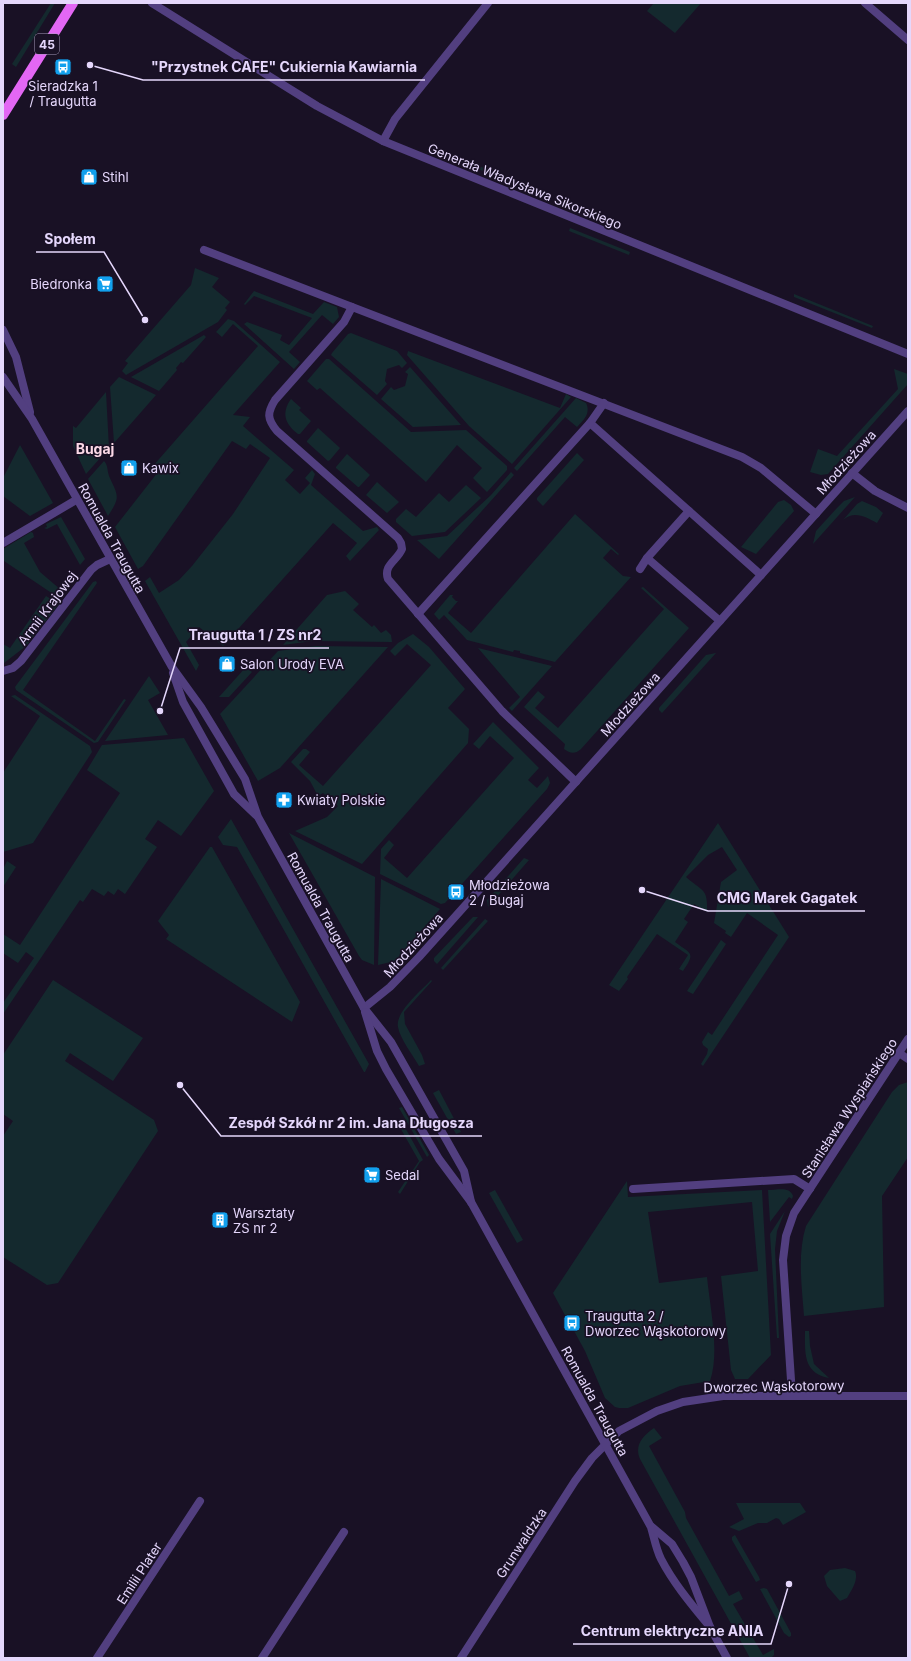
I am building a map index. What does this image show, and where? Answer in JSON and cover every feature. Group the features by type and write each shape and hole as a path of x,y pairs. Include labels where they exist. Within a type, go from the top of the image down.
{"main road":[{"name":"45","path":"3,115 73,3"}],"street":[{"name":"Generała Władysława Sikorskiego","path":"152,3 317,106 383,141 908,354"},
{"path":"383,141 394,119 488,3"},
{"path":"865,3 908,40"},
{"path":"204,250 742,457 761,468 816,514"},
{"path":"352,307 344,322 270,408 270,424 398,538 402,549 388,568 386,575 388,579 508,718 576,782"},
{"name":"Romualda Traugutta","path":"3,330 16,357 32,419"},
{"name":"Romualda Traugutta","path":"3,377 32,419 76,500 172,667 201,707 245,779 258,817 364,1008 392,1042 464,1171 471,1202"},
{"path":"418,614 590,423 604,403"},
{"name":"Młodzieżowa","path":"364,1008 390,987 409,968 908,411"},
{"path":"590,423 761,575"},
{"path":"852,473 875,491 908,508"},
{"path":"3,543 76,500"},
{"path":"640,569 647,558 689,511"},
{"path":"647,558 720,621"},
{"name":"Armii Krajowej","path":"3,671 13,668 21,661 91,570 97,565 110,559"},
{"name":"Romualda Traugutta","path":"172,667 183,702 234,794 258,817"},
{"name":"Romualda Traugutta","path":"364,1008 377,1051 386,1068 439,1159 471,1202 651,1527 661,1558 681,1592 710,1627"},
{"name":"Stanisława Wyspiańskiego","path":"792,1395 783,1260 786,1236 794,1213 908,1039"},
{"path":"899,1053 908,1058"},
{"name":"Stanisława Wyspiańskiego","path":"633,1190 794,1179 810,1190"},
{"name":"Dworzec Wąskotorowy","path":"605,1444 619,1431 634,1422 683,1402 714,1397 792,1395 908,1396"},
{"name":"Grunwaldzka","path":"461,1658 575,1481 592,1458 605,1444"},
{"name":"Emilii Plater","path":"97,1658 200,1501"},
{"name":"Romualda Traugutta","path":"651,1527 672,1544 683,1562 691,1577 710,1627 727,1658"},
{"path":"262,1658 344,1532"}],"green space":[{"path":"51,3 55,3 16,67 12,64"},
{"path":"654,3 701,3 675,33 647,11"},
{"path":"429,146 509,178 508,181 428,149"},
{"path":"570,228 630,252 629,255 569,231"},
{"path":"195,268 219,278 212,287 230,302 225,308 227,310 218,322 126,375 122,371 128,363 125,361 191,285"},
{"path":"254,291 313,314 324,302 337,307 339,317 333,324 322,315 289,352 300,362 294,369 244,324 247,322 282,335 280,340 289,345 312,318 254,296 245,305 244,304"},
{"path":"794,294 873,326 872,328 794,297"},
{"path":"228,319 234,321 280,362 233,415 250,417 243,426 294,470 285,480 300,494 310,483 305,478 312,470 315,474 311,485 363,531 377,527 379,530 350,561 346,556 357,543 333,523 223,646 199,627 186,642 199,665 196,671 145,581 150,577 159,593 179,580 233,514 270,458 250,444 246,449 232,441 143,566 138,569 115,527 158,472 153,466 258,346 233,324 222,337 216,332"},
{"path":"351,333 397,351 407,363 402,368 399,365 387,369 385,381 387,384 377,395 331,355 348,334"},
{"path":"204,335 206,337 183,363 181,362 176,368 177,370 159,391 131,377"},
{"path":"408,351 560,408 566,394 571,397 512,464 469,426 407,355"},
{"path":"326,359 329,359 411,432 466,430 507,466 507,470 487,492 473,478 482,468 457,445 426,482 320,388 317,390 307,381"},
{"path":"410,367 461,425 413,427 381,399 391,387 394,390 405,386 408,374 405,372"},
{"path":"894,369 908,374 908,384 828,474 821,475 810,472 818,449 837,456 898,389"},
{"path":"119,377 156,395 114,443 110,387"},
{"path":"106,392 109,448 86,474 73,446 73,426 76,428"},
{"path":"576,398 586,403 588,410 582,422 577,427 565,417 517,471 514,468"},
{"path":"291,399 301,408 299,410 311,421 300,434 298,434 287,422 285,414"},
{"path":"318,428 340,448 328,461 307,442"},
{"path":"20,445 53,503 30,516 3,496 3,478"},
{"path":"577,453 584,460 543,506 537,498"},
{"path":"347,454 370,475 359,487 336,468"},
{"path":"104,461 117,496 115,504 108,516 88,479"},
{"path":"511,472 514,475 439,559 417,540 447,536 491,495"},
{"path":"377,482 399,502 387,513 366,495"},
{"path":"466,485 481,498 445,532 412,536 396,522 396,519 406,509 416,517 439,493 449,502"},
{"path":"855,497 813,544 816,531 844,501"},
{"path":"784,500 791,505 794,511 756,554 741,547 778,502"},
{"path":"862,501 876,507 883,513 877,523 856,515 851,515 843,520 857,504"},
{"path":"575,514 619,554 618,555 611,549 603,558 623,576 631,577 555,662 520,653 520,651 514,650 513,652 467,640 444,615 439,620 434,614 450,595 453,595 452,597 458,601 448,613 471,633"},
{"path":"61,517 85,559 80,565 57,524 47,529 44,528 47,527 46,524"},
{"path":"31,532 33,533 34,537 24,543 40,572 61,590 62,593 59,598 4,561 3,549"},
{"path":"96,581 97,583 23,690 95,741 124,699 126,700 98,742 94,743 16,690 15,687 93,582"},
{"path":"643,587 689,628 581,749 574,753 568,752 564,749 565,744 524,707 538,691 545,697 535,708 558,728 664,609 641,588"},
{"path":"345,591 359,604 353,610 372,627 374,625 381,633 386,630 391,635 392,642 313,641 283,645 327,595"},
{"path":"46,596 59,604 26,646 4,663 3,644 10,648"},
{"path":"413,634 429,647 465,689 448,708 469,729 468,743 362,864 295,831 327,817 338,806 323,793 318,796 310,781 291,762 303,749 310,752 299,765 323,786 431,665 407,644 395,656 390,651 398,643"},
{"path":"316,646 388,647 280,768 258,781 220,714 278,651"},
{"path":"478,648 552,666 512,711 509,708 520,697"},
{"path":"716,653 662,713 659,708 706,655"},
{"path":"246,667 252,672 229,697 219,697"},
{"path":"149,676 160,693 148,700 168,735 105,741"},
{"path":"15,695 90,746 92,752 33,843 3,852 3,773 40,716 11,696"},
{"path":"493,722 539,768 528,780 537,788 548,776 550,783 547,789 445,903 441,904 380,874 381,849 389,840 394,845 384,858 407,878 514,758 490,736 479,749 473,744"},
{"path":"184,738 214,791 181,836 158,820 145,839 157,847 125,894 118,889 114,895 108,891 104,896 92,889 83,902 80,900 3,1014 3,1003 34,958 26,952 18,963 3,953 3,934 20,945 120,793 87,770 102,745"},
{"path":"231,819 369,1064 365,1072 237,847 223,845 218,837"},
{"path":"718,823 789,937 703,1066 701,1064 707,1054 708,1049 702,1042 708,1032 712,1035 778,935 747,913 731,937 725,933 726,931 714,923 721,882 737,870 722,847 708,855 686,877 705,894 707,899 707,912 694,904 684,919 688,922 675,942 690,954 689,960 683,971 679,969 688,955 657,934 619,991 609,985"},
{"path":"289,833 375,877 374,965 362,960 359,956"},
{"path":"210,847 212,847 300,1002 292,1022 166,939 169,935 158,921"},
{"path":"524,858 529,860 488,907 487,900"},
{"path":"7,861 16,867 3,887 3,869"},
{"path":"381,879 440,909 395,961 378,965"},
{"path":"473,917 478,917 437,964 434,961 434,958"},
{"path":"485,919 488,921 443,970 441,968"},
{"path":"721,940 726,944 693,994 687,991"},
{"path":"53,980 143,1038 113,1081 70,1053 65,1061 154,1120 158,1131 58,1283 47,1285 3,1257 3,1136 13,1121 3,1114 3,1055"},
{"path":"431,980 432,981 404,1012 405,1024 422,1055 425,1064 419,1066 401,1037 398,1021 404,1008"},
{"path":"908,1082 908,1157 882,1196 884,1307 804,1316 801,1260 803,1237 806,1226 892,1092 899,1085"},
{"path":"439,1090 461,1132 456,1134 433,1093"},
{"path":"402,1107 429,1155 427,1157 399,1108"},
{"path":"402,1122 423,1160 420,1162 400,1194 398,1192 419,1161 398,1124"},
{"path":"627,1181 628,1197 762,1190 771,1355 748,1379 735,1379 731,1370 721,1276 758,1271 752,1202 648,1212 659,1283 707,1277 714,1344 713,1370 710,1381 680,1386 628,1408 615,1407 605,1398 585,1351 573,1329 576,1327 571,1317 567,1319 553,1293"},
{"path":"495,1190 523,1240 517,1243 489,1193"},
{"path":"768,1190 786,1190 793,1196 792,1199 789,1197 770,1222"},
{"path":"785,1211 777,1231 775,1249 779,1338 777,1338 770,1234"},
{"path":"805,1331 809,1331 810,1346 814,1364 829,1378 814,1372 810,1367 807,1361 805,1347"},
{"path":"654,1428 662,1438 649,1446 685,1512 686,1518 729,1596 739,1591 743,1599 733,1604 763,1655 774,1649 774,1655 771,1658 750,1658 640,1459 638,1454 639,1445 646,1434"},
{"path":"736,1503 800,1503 806,1512 783,1525 779,1519 776,1518 767,1523 758,1523 739,1531 729,1527 744,1519"},
{"path":"735,1535 759,1577 760,1580 756,1582 732,1540 732,1537"},
{"path":"845,1568 855,1571 856,1578 847,1598 840,1601 827,1586 824,1576 830,1570"},
{"path":"760,1589 767,1589 791,1633 791,1636 789,1637 784,1633"}],"place":[{"name":"\"Przystnek CAFE\" Cukiernia Kawiarnia","path":"90,65"},
{"name":"Sieradzka 1 / Traugutta","path":"63,67"},
{"name":"Stihl","path":"89,177"},
{"name":"Biedronka","path":"105,284"},
{"name":"Społem","path":"145,320"},
{"name":"Kawix","path":"129,468"},
{"name":"Salon Urody EVA","path":"227,664"},
{"name":"Traugutta 1 / ZS nr2","path":"160,711"},
{"name":"Kwiaty Polskie","path":"284,800"},
{"name":"CMG Marek Gagatek","path":"642,890"},
{"name":"Młodzieżowa 2 / Bugaj","path":"456,892"},
{"name":"Zespół Szkół nr 2 im. Jana Długosza","path":"180,1085"},
{"name":"Sedal","path":"372,1175"},
{"name":"Warsztaty ZS nr 2","path":"220,1220"},
{"name":"Traugutta 2 / Dworzec Wąskotorowy","path":"572,1323"},
{"name":"Centrum elektryczne ANIA","path":"789,1584"}],"district":[{"name":"Bugaj","path":"95,448"}]}
